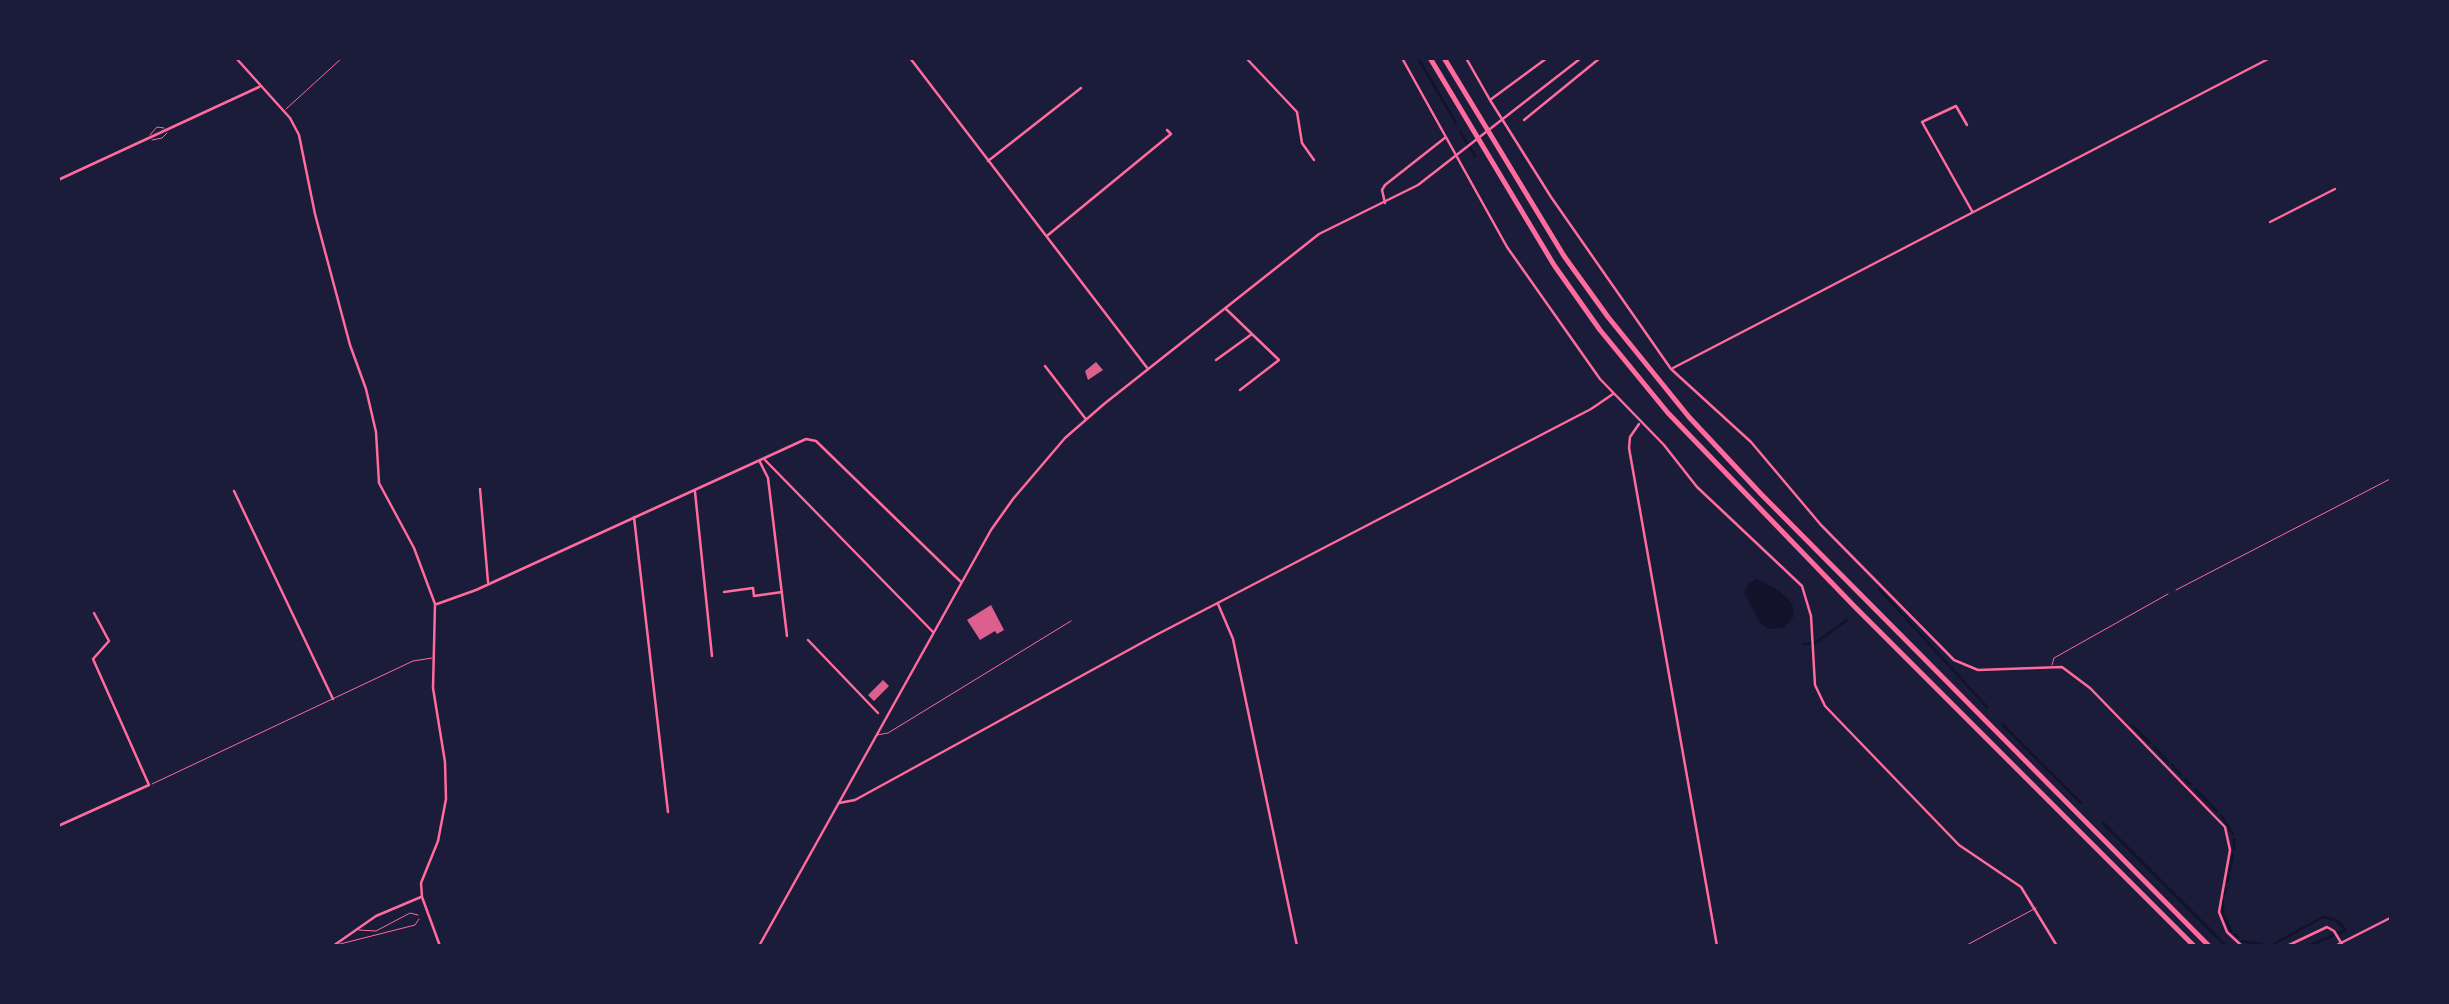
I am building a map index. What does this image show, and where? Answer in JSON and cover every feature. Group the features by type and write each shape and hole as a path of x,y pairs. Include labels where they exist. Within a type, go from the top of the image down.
{"highway":[{"path":"1430,58 1554,265 1619,354 1726,476 2194,946"},
{"path":"1444,58 1530,204 1580,279 1648,368 1736,468 2209,946"}],"street":[{"path":"236,58 284,111 299,135 314,214 376,432 379,483 414,548 436,604 432,688 446,790 440,835 422,875 422,897 440,946"},
{"path":"910,58 1148,368"},
{"path":"1402,58 1517,263 1613,394 1692,481 1806,593 1815,685 1825,706 1958,844 2021,887 2057,946"},
{"path":"1466,58 1546,191 1671,368 1744,434 1820,525 1958,663 1988,670 2052,666 2076,674 2223,824 2230,850 2219,900 2220,917 2226,932 2242,946"},
{"path":"1490,100 1547,58"},
{"path":"758,946 1008,505 1086,419 1324,231 1410,190 1581,58"},
{"path":"1524,120 1600,58"},
{"path":"1671,368 2257,60 2270,58"},
{"path":"1247,59 1297,112 1302,144 1314,160"},
{"path":"252,90 255,82"},
{"path":"58,180 261,86"},
{"path":"988,161 1081,88"},
{"path":"1966,125 1956,106 1922,122 1973,212"},
{"path":"1046,236 1171,134 1167,130"},
{"path":"1385,203 1385,184 1447,136"},
{"path":"2270,222 2335,189"},
{"path":"1225,308 1280,360 1240,390"},
{"path":"1216,360 1253,333"},
{"path":"1044,366 1086,419"},
{"path":"838,802 855,800 1217,602 1613,394"},
{"path":"1641,422 1630,436 1628,448 1717,946"},
{"path":"436,604 804,440 816,441 962,582"},
{"path":"761,460 768,478 787,636"},
{"path":"761,460 934,632"},
{"path":"480,489 488,584"},
{"path":"694,490 712,656"},
{"path":"234,491 333,698"},
{"path":"634,518 668,812"},
{"path":"724,592 753,588 754,596 783,592"},
{"path":"1217,602 1233,639 1297,946"},
{"path":"58,826 149,785 93,659 109,641 94,613"},
{"path":"808,640 878,713"},
{"path":"333,946 381,913 422,897"},
{"path":"2335,946 2392,916"},
{"path":"2287,946 2327,927 2342,945"}],"lane":[{"path":"284,111 342,58"},
{"path":"2052,666 2054,658 2168,594"},
{"path":"876,734 888,734 1071,621"},
{"path":"149,785 413,661 434,658"},
{"path":"878,713 886,717"},
{"path":"1965,946 2036,908"},
{"path":"333,946 415,924 420,918 410,913 376,931 359,930"}],"path":[{"path":"2168,594 2392,478"}],"shaded area":[{"path":"1757,579 1792,603 1794,616 1784,628 1769,629 1760,623 1744,592"}],"building":[{"path":"1096,362 1103,370 1088,380 1085,371"},
{"path":"991,605 1004,630 980,640 967,620"},
{"path":"883,680 889,686 874,701 868,695"}],"waterway":[{"path":"1418,58 1456,123"},
{"path":"1461,133 1475,156"},
{"path":"1879,589 1987,707"},
{"path":"1804,644 1815,643 1847,620"},
{"path":"2002,724 2081,803"},
{"path":"2132,725 2150,743"},
{"path":"2154,747 2168,762"},
{"path":"2172,765 2181,775"},
{"path":"2185,779 2190,784"},
{"path":"2195,789 2217,811"},
{"path":"2221,815 2233,834"},
{"path":"2103,823 2226,946"},
{"path":"2234,839 2234,849"},
{"path":"2230,871 2233,855"},
{"path":"2227,882 2229,876"},
{"path":"2224,894 2226,888"},
{"path":"2223,900 2223,913 2231,931"},
{"path":"2242,941 2270,946 2323,917 2336,920 2346,930 2308,946"},
{"path":"2235,934 2238,937"}]}
